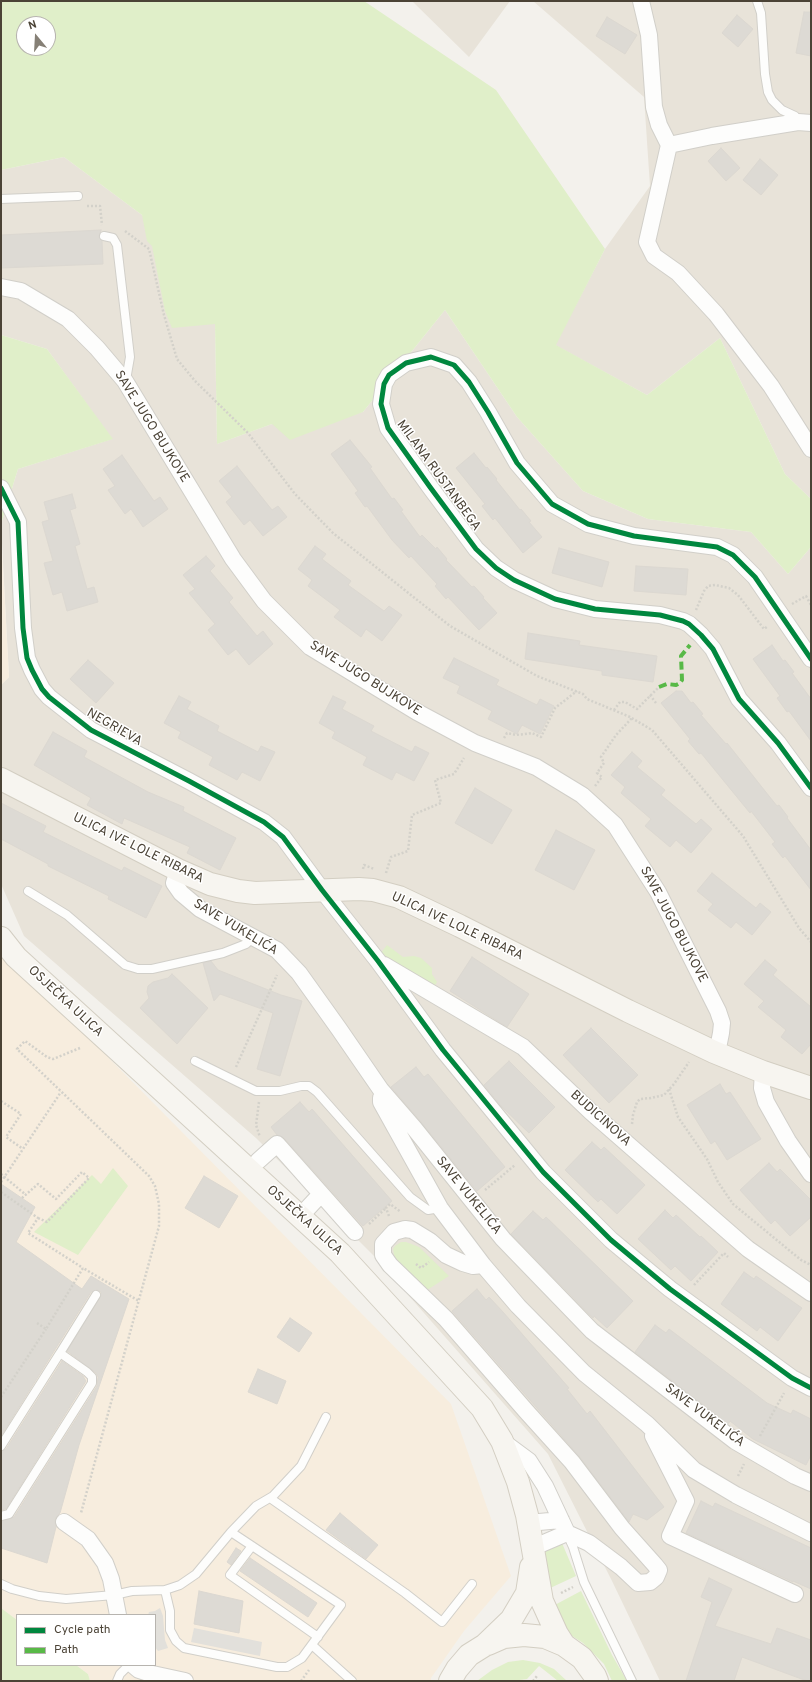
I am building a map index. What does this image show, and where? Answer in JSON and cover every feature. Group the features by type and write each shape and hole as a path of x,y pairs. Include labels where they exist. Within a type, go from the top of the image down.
{"street":[{"path":"641,1 649,35 654,107 659,125 668,146 647,242 654,256 678,273 716,314 772,386 811,449"},
{"path":"668,146 712,136 805,122"},
{"name":"SAVE JUGO BUJKOVE","path":"1,287 21,291 68,319 97,348 126,381 233,559 264,601 310,647 417,712 475,743 536,767 582,795 616,825 658,892 718,1011 722,1023 719,1043 714,1052"},
{"name":"MILANA RUSTANBEGA","path":"811,659 755,578 733,555 716,547 634,536 588,524 552,504 517,463 469,382 454,365 431,357 406,363 389,375 384,384 381,404 388,428 430,488 476,549 496,568 514,580 555,600 595,609 660,615 689,624 713,649 739,699 778,744 811,788"},
{"name":"NEGRIEVA","path":"1,488 18,522 23,628 27,658 42,689 69,714 91,730 264,822 283,837 322,890 378,961 443,1050 543,1172 611,1240 670,1289 792,1378 811,1388"},
{"name":"ULICA IVE LOLE RIBARA","path":"1,779 178,870 210,884 238,892 271,894 322,890 373,890 399,896 628,1011 714,1052 763,1072 811,1088"},
{"name":"ULICA IVE LOLE RIBARA","path":"1,791 26,793"},
{"name":"SAVE VUKELIĆA","path":"178,870 174,883 181,894 200,910 276,950 298,973 381,1090 414,1128 503,1239 592,1330 735,1441 795,1476 811,1483"},
{"name":"OSJEČKA ULICA","path":"1,938 21,962 340,1253 482,1408 502,1441 518,1482 528,1523 542,1601 557,1634 564,1645"},
{"name":"BUDICINOVA","path":"378,961 522,1048 591,1112 748,1249 811,1293"},
{"path":"763,1072 762,1088 766,1102 788,1141 811,1174"},
{"path":"381,1090 381,1102 440,1208 483,1265 518,1306 584,1373 647,1424 694,1470 736,1495 811,1533"},
{"path":"258,1161 277,1144 321,1194 360,1230"},
{"path":"307,1209 321,1194"},
{"path":"483,1265 474,1266 463,1264 412,1230 405,1229 394,1232 383,1244 383,1255 396,1272 446,1319 572,1462 622,1528 659,1570 656,1577 650,1582 638,1583 621,1567 589,1543 564,1527 528,1523"},
{"path":"647,1424 686,1501 670,1536 796,1594"},
{"path":"502,1441 530,1461 545,1486 564,1527"},
{"path":"64,1522 88,1540 105,1564 111,1579 118,1614"},
{"path":"533,1550 564,1527"},
{"name":"OSJEČKA ULICA","path":"450,1681 457,1669 469,1655 484,1645 511,1620 527,1593 533,1550"},
{"name":"OSJEČKA ULICA","path":"484,1645 504,1637 524,1635 545,1637 564,1645 582,1658 598,1681"},
{"path":"135,1666 139,1670 185,1681"}],"lane":[{"path":"757,1 761,13 765,74 768,92 772,100 782,110 805,122"},
{"path":"1,200 78,196"},
{"path":"104,236 113,238 117,245 130,357 126,381"},
{"path":"28,891 67,915 125,965 138,969 152,969 223,953 246,944 254,938"},
{"path":"195,1061 256,1091 280,1091 301,1086 309,1086 317,1092 410,1197 428,1210 440,1208"},
{"path":"1,1446 96,1295"},
{"path":"1,1516 9,1514 92,1383 92,1377 87,1372 60,1353"},
{"path":"1,1584 12,1589 39,1596 66,1599 114,1595 132,1591 165,1590 180,1586 196,1574 231,1532 256,1506 270,1498 301,1466 326,1417"},
{"path":"270,1498 405,1593 442,1622 472,1584"},
{"path":"564,1527 573,1547 584,1582 632,1681"},
{"path":"165,1590 170,1611 170,1630 176,1641 184,1648 277,1667 287,1667 302,1658 341,1605 231,1532"},
{"path":"252,1546 230,1575 318,1637"},
{"path":"312,1646 352,1681"},
{"path":"117,1681 120,1674 128,1666"}],"path":[{"path":"78,196 82,206 100,206 102,227"},
{"path":"123,230 149,249 164,315 177,359 195,381 248,433 295,494 333,533 450,626 537,676 577,691 583,694 587,699 632,718 652,730 743,836 799,928 811,942"},
{"path":"695,611 704,591 708,586 715,585 729,588 738,595 764,630 770,625"},
{"path":"796,601 806,596 811,605"},
{"path":"614,710 620,702 625,702 637,709 659,687"},
{"path":"506,735 507,733 516,735 527,732 541,736 555,708 577,691"},
{"path":"650,696 656,703"},
{"path":"593,785 596,786 602,777 597,773 604,763 601,757 616,735 632,718"},
{"path":"387,868 391,857 408,851 412,815 441,803 435,780 454,774 464,758"},
{"path":"234,1072 277,973"},
{"path":"80,1048 52,1059 25,1041 17,1049 140,1166 155,1186 159,1204 159,1226 80,1518"},
{"path":"632,1127 636,1102 640,1098 651,1098 664,1095 692,1058"},
{"path":"669,1089 678,1117 707,1159 718,1182 733,1204 800,1260 811,1265"},
{"path":"1,1182 61,1092"},
{"path":"1,1101 20,1114 6,1137 23,1148"},
{"path":"258,1105 256,1125 263,1140"},
{"path":"480,1194 521,1160"},
{"path":"1,1192 38,1218 47,1222 89,1178 82,1172 56,1200 38,1184 22,1198"},
{"path":"1,1174 26,1195"},
{"path":"360,1230 386,1208"},
{"path":"38,1218 28,1233 139,1302"},
{"path":"396,1272 412,1260 421,1268 442,1251"},
{"path":"699,1289 694,1285 724,1254 730,1258"},
{"path":"1,1397 83,1268"},
{"path":"37,1323 46,1328"},
{"path":"757,1442 792,1378"},
{"path":"736,1478 746,1460"},
{"path":"557,1595 578,1584"},
{"path":"301,1681 312,1666"},
{"path":"533,1681 537,1676"}],"shaded area":[{"path":"412,1 510,1 469,57"},
{"path":"533,1 811,1 811,499 785,474 720,338 647,395 555,345 605,249 650,186 644,97"},
{"path":"64,157 142,215 215,324 217,444 272,424 363,412 445,310 517,417 583,491 648,519 751,532 788,574 811,547 811,1681 660,1681 612,1581 548,1454 373,1255 256,1138 24,936 1,884 1,685 9,677 1,524 18,469 112,439 47,349 1,335 1,170"},
{"path":"1,531 9,677 1,685"},
{"path":"1,949 451,1404 511,1576 464,1631 431,1678 431,1681 90,1681 88,1674 77,1666 156,1666 156,1614 16,1614 16,1619 1,1608"},
{"path":"160,1608 163,1616 165,1640 168,1648 158,1651 156,1648 156,1614 148,1614 149,1612"},
{"path":"194,1628 262,1642 260,1656 191,1642"}],"green space":[{"path":"1,1 364,1 496,90 605,249 556,345 647,395 720,338 785,474 811,499 811,547 788,574 751,532 648,519 583,491 517,417 445,310 363,412 290,440 272,424 217,444 215,324 172,328 165,311 152,246 147,241 142,215 64,157 1,170"},
{"path":"1,335 47,349 113,439 18,469 1,524"},
{"path":"387,945 403,957 414,956 421,958 432,968 432,974 437,982 432,990 381,953"},
{"path":"113,1168 128,1186 78,1255 34,1232 92,1175 101,1184"},
{"path":"401,1242 406,1242 419,1247 449,1276 424,1292 398,1263 394,1255 393,1249"},
{"path":"562,1543 576,1576 546,1590 544,1555 547,1549"},
{"path":"581,1591 612,1655 627,1681 612,1681 604,1664 583,1643 569,1634 551,1607"},
{"path":"1,1608 16,1619 16,1666 77,1666 88,1674 90,1681 1,1681"},
{"path":"523,1660 540,1663 554,1669 567,1681 558,1681 539,1666 527,1679 512,1681 477,1681 492,1670 508,1662"}],"building":[{"path":"804,12 811,12 811,56 796,53"},
{"path":"737,15 753,29 738,47 722,33"},
{"path":"607,17 637,35 625,54 596,36"},
{"path":"721,148 740,168 726,181 708,161"},
{"path":"760,159 778,175 761,195 743,180"},
{"path":"101,230 99,237 102,241 103,264 1,268 1,235"},
{"path":"350,440 372,467 370,468 392,499 394,498 403,510 401,511 420,537 422,535 436,549 437,547 447,559 446,560 472,587 474,586 497,613 479,630 448,597 446,599 435,586 437,584 411,556 409,558 392,540 367,506 365,507 355,493 358,491 331,454"},
{"path":"474,453 497,479 496,480 520,510 521,509 531,521 529,522 542,537 523,553 495,518 493,520 482,506 485,504 456,468"},
{"path":"122,455 154,501 160,497 168,509 143,527 131,509 125,514 108,490 115,486 103,469"},
{"path":"237,466 272,510 278,506 287,517 263,536 250,520 244,525 226,502 232,497 219,481"},
{"path":"72,494 76,508 70,510 80,544 75,546 87,589 94,587 98,602 67,611 62,592 53,595 44,563 53,561 42,522 49,520 44,502"},
{"path":"315,546 326,554 322,559 351,581 348,585 384,611 389,606 402,615 382,641 366,629 361,637 334,617 340,610 308,586 312,580 298,569"},
{"path":"559,548 609,562 602,587 552,573"},
{"path":"206,556 215,566 210,571 233,598 229,602 257,636 263,631 273,644 249,665 236,649 228,655 208,630 215,624 189,593 195,589 183,575"},
{"path":"636,566 688,569 686,595 634,591"},
{"path":"528,633 580,641 579,645 657,656 653,682 602,675 602,671 525,659"},
{"path":"772,645 783,661 785,660 794,672 792,673 811,699 811,741 789,711 787,712 777,698 780,696 753,659"},
{"path":"454,658 499,680 496,685 537,705 540,699 554,706 540,734 522,725 517,734 488,719 492,711 457,693 460,686 443,678"},
{"path":"88,660 114,683 96,703 70,679"},
{"path":"676,691 682,691 691,703 693,702 703,714 701,715 726,744 727,743 777,806 779,805 811,850 811,890 785,856 783,858 772,844 775,842 751,811 750,813 701,753 699,754 688,741 690,739 661,703"},
{"path":"179,696 191,702 187,709 219,726 217,731 258,752 261,746 275,752 260,781 242,772 237,780 209,765 213,757 178,738 181,732 164,723"},
{"path":"333,696 346,702 342,709 374,726 371,731 412,752 415,746 429,753 414,781 396,772 392,780 363,765 367,757 332,738 335,732 319,723"},
{"path":"53,732 87,751 84,757 148,792 184,807 183,811 236,838 220,870 187,853 190,847 124,818 122,824 87,805 91,798 34,765"},
{"path":"632,752 642,761 637,767 665,790 661,795 696,824 701,819 712,829 691,853 676,840 670,847 645,826 651,819 621,793 625,787 611,775"},
{"path":"475,788 512,810 492,844 455,823"},
{"path":"1,803 46,826 43,832 122,871 124,867 162,886 146,918 108,899 109,896 48,866 48,864 1,839"},
{"path":"556,830 595,850 574,890 535,870"},
{"path":"712,873 756,908 760,903 771,912 752,935 736,922 731,928 708,910 713,904 697,891"},
{"path":"472,957 529,994 507,1027 450,991"},
{"path":"765,960 777,970 773,975 811,1007 811,1044 802,1054 781,1037 786,1030 758,1007 764,1001 744,984"},
{"path":"211,961 218,970 281,995 302,1001 280,1076 257,1069 273,1013 220,994 214,1001 203,963"},
{"path":"172,974 208,1008 177,1044 140,1008 149,998 147,992 148,986 153,982 168,978"},
{"path":"591,1028 638,1075 609,1103 563,1055"},
{"path":"509,1061 555,1107 529,1133 501,1106 484,1085"},
{"path":"416,1067 424,1077 428,1074 505,1167 477,1191 391,1087"},
{"path":"720,1084 726,1094 730,1092 761,1139 727,1160 715,1141 711,1144 687,1105"},
{"path":"300,1102 309,1112 312,1109 392,1201 363,1226 284,1138 277,1135 271,1127"},
{"path":"592,1142 601,1150 604,1147 645,1185 617,1214 601,1199 598,1202 565,1170"},
{"path":"769,1163 777,1172 780,1169 811,1200 811,1217 790,1236 775,1220 771,1224 740,1190"},
{"path":"204,1176 238,1196 219,1228 185,1208"},
{"path":"1,1184 35,1207 16,1242 82,1289 91,1276 129,1299 79,1445 60,1513 55,1521 56,1527 47,1563 1,1548 1,1521 14,1517 97,1386 98,1377 96,1373 67,1351 101,1295 101,1292 97,1290 91,1292 1,1436"},
{"path":"665,1210 673,1218 676,1215 718,1252 691,1281 675,1266 671,1270 638,1239"},
{"path":"533,1211 543,1220 546,1217 633,1301 607,1328 594,1316 593,1318 511,1234"},
{"path":"744,1272 754,1279 756,1276 802,1308 778,1341 760,1327 757,1331 721,1304"},
{"path":"477,1289 486,1300 489,1297 503,1312 569,1388 567,1389 587,1414 590,1411 664,1507 647,1520 633,1514 629,1522 579,1456 452,1311"},
{"path":"290,1318 312,1333 299,1352 277,1337"},
{"path":"655,1325 666,1333 669,1329 767,1403 791,1414 793,1410 811,1419 811,1455 806,1465 753,1439 730,1421 728,1424 635,1352"},
{"path":"62,1361 83,1376 86,1381 6,1509 1,1510 1,1451 6,1449"},
{"path":"258,1369 286,1381 277,1404 248,1392"},
{"path":"701,1501 713,1507 715,1503 811,1548 811,1589 686,1533"},
{"path":"340,1513 378,1545 366,1559 326,1530"},
{"path":"236,1548 241,1551 231,1565 227,1562"},
{"path":"250,1558 317,1603 308,1617 240,1571"},
{"path":"709,1578 732,1589 715,1626 771,1644 777,1628 811,1640 811,1681 807,1681 742,1657 734,1681 686,1681 712,1602 701,1597"},
{"path":"199,1591 243,1601 239,1633 194,1624"}],"marked path":[{"path":"659,687 667,684 676,685 680,683 682,680 681,656 690,645"}],"cycle path":[{"path":"811,659 755,577 733,555 717,547 634,536 588,524 552,504 517,463 469,382 454,365 431,357 406,363 389,375 384,384 381,404 388,428 476,549 496,568 514,580 555,599 595,609 660,615 689,624 713,649 739,699 778,743 811,788"},
{"path":"1,488 18,522 23,628 27,658 42,689 49,697 91,730 264,822 283,837 322,890 378,961 443,1050 543,1172 611,1240 670,1289 792,1378 811,1388"}]}
